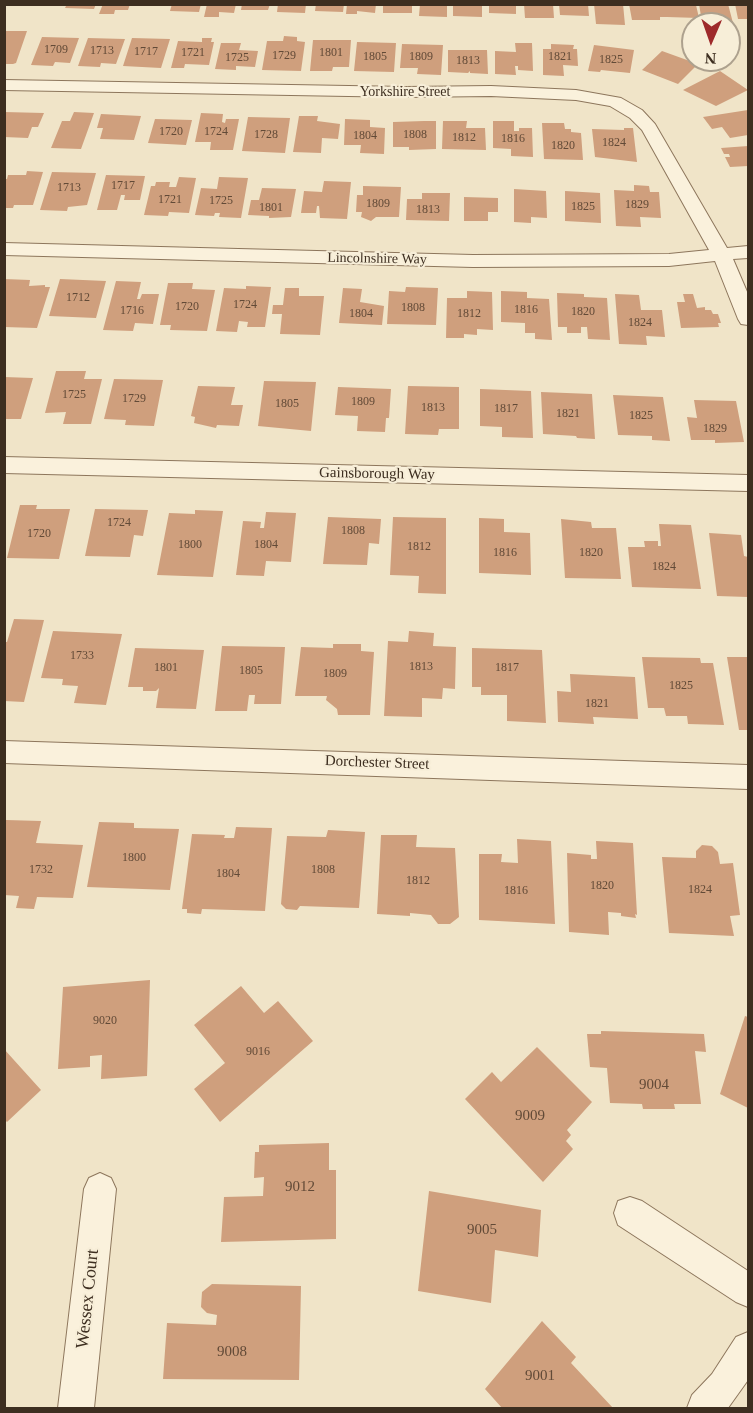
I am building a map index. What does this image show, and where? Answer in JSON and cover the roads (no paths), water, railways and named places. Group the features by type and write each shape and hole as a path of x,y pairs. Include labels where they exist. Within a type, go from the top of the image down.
{"street":[{"name":"Yorkshire Street","path":"4,85 406,92 491,91 599,98 615,102 636,114 649,128 730,270 748,319"},
{"name":"Lincolnshire Way","path":"4,249 473,261 669,260 748,252"},
{"name":"Gainsborough Way","path":"4,465 748,483"},
{"name":"Dorchester Street","path":"4,752 748,777"},
{"name":"Wessex Court","path":"76,1408 100,1189"},
{"path":"630,1213 748,1290"},
{"path":"705,1408 724,1386 748,1349"}]}
